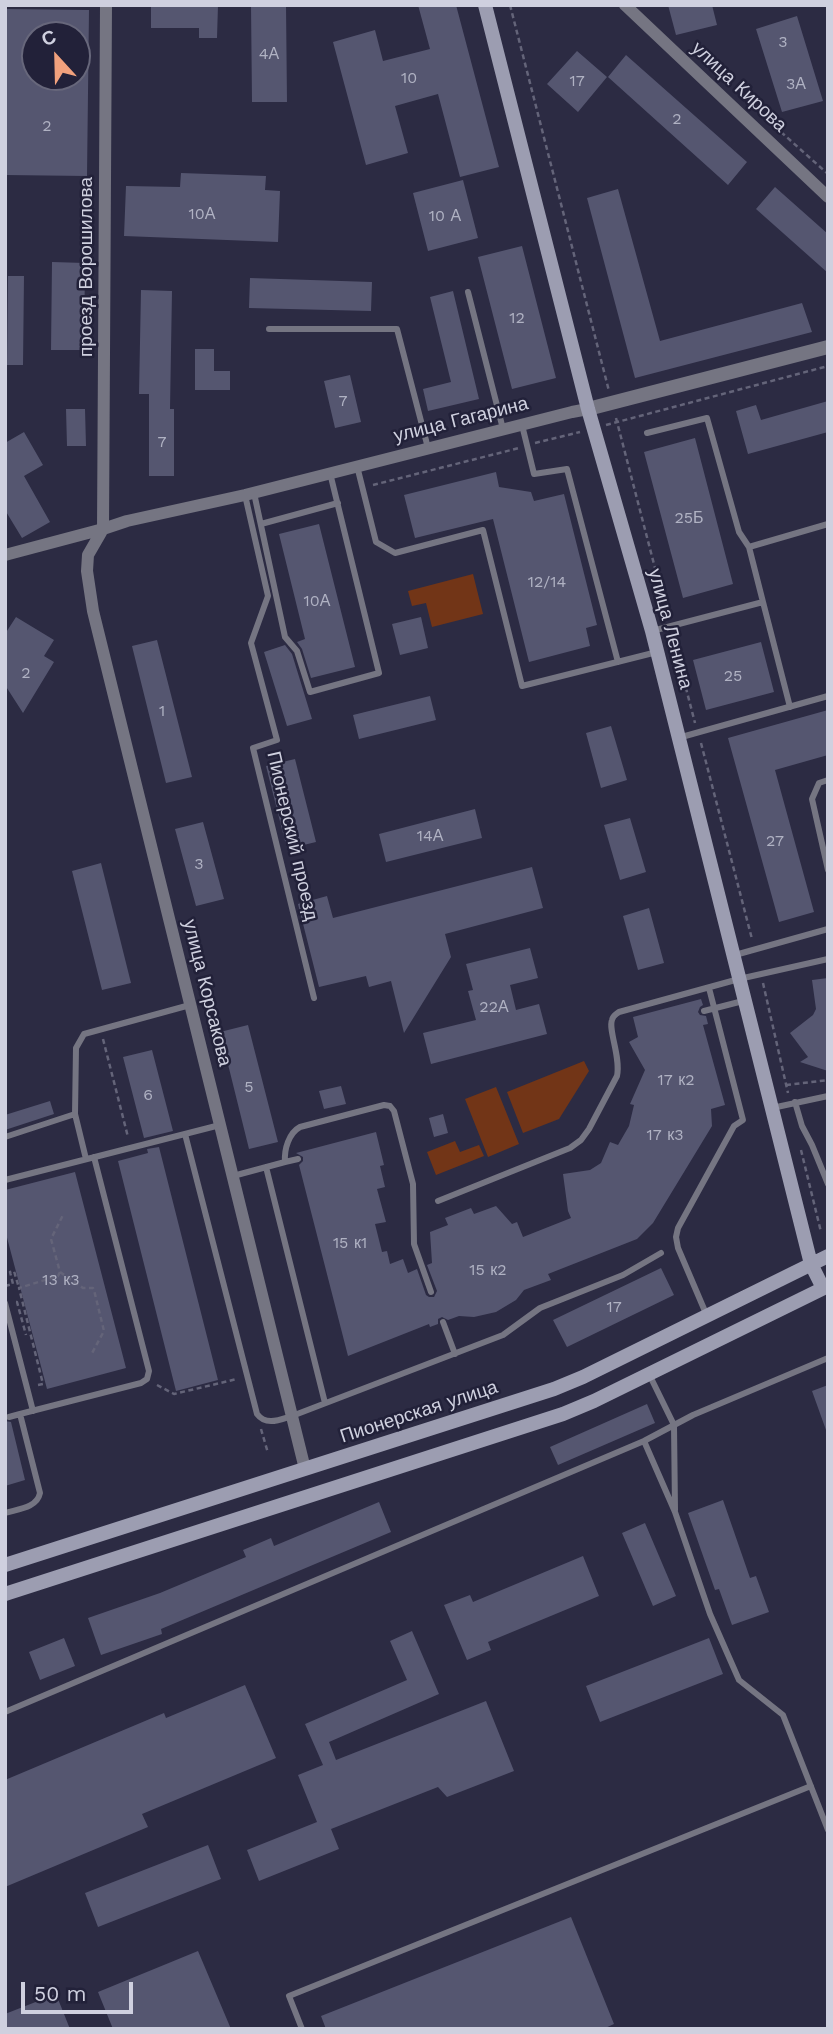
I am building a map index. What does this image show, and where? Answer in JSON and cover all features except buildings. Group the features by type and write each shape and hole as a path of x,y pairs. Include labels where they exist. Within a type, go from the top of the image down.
{"main road":[{"name":"улица Ленина","path":"485,5 593,428 652,631 811,1264 825,1287"},
{"name":"Пионерская улица","path":"5,1565 554,1389 828,1255"},
{"path":"5,1594 563,1414 825,1287"}],"street":[{"name":"проезд Ворошилова","path":"103,529 106,5"},
{"name":"улица Кирова","path":"625,5 828,197"},
{"name":"улица Гагарина","path":"5,555 127,521 250,494 828,347"},
{"name":"улица Корсакова","path":"103,529 88,555 87,571 93,611 305,1469"}],"lane":[{"path":"468,292 503,429"},
{"path":"270,329 397,329 428,448"},
{"path":"647,433 707,418 739,532 749,547 790,707"},
{"path":"522,425 534,474 567,469 618,662"},
{"path":"358,466 376,542 395,553 483,530 522,686 657,652"},
{"path":"250,494 261,524 285,637 297,651 310,692 356,680 379,673 330,473"},
{"name":"Пионерский проезд","path":"250,494 268,596 251,643 277,740 253,748 314,998"},
{"path":"261,524 338,503"},
{"path":"749,547 828,524"},
{"path":"652,631 763,602"},
{"path":"678,738 828,696"},
{"path":"828,780 819,783 812,799 828,870"},
{"path":"733,956 828,929"},
{"path":"438,1201 570,1148 581,1140 617,1076 618,1057 610,1024 613,1016 619,1012 739,979 828,959"},
{"path":"706,1315 676,1237 678,1228 734,1126 743,1120 709,988"},
{"path":"704,1011 744,1000"},
{"path":"86,1159 75,1114 78,1041 83,1034 190,1005"},
{"path":"772,1108 828,1096"},
{"path":"795,1102 802,1126 813,1145 828,1184"},
{"path":"285,1162 294,1130 384,1105 390,1106 394,1111 413,1184 414,1244 431,1292"},
{"path":"5,1137 75,1114"},
{"path":"5,1180 220,1125"},
{"path":"186,1133 257,1415 268,1422 292,1416 503,1335 540,1308 623,1275 662,1253"},
{"path":"9,1417 141,1383 147,1379 149,1371 94,1157"},
{"path":"233,1176 298,1159"},
{"path":"266,1167 326,1403"},
{"path":"8,1303 33,1410"},
{"path":"443,1322 455,1354"},
{"path":"5,1712 644,1441 693,1415 828,1358"},
{"path":"649,1374 674,1425 675,1512"},
{"path":"5,1513 33,1505 39,1500 40,1493 20,1414"},
{"path":"644,1441 675,1512 710,1614 739,1680 783,1715 828,1830"},
{"path":"302,2029 289,1996 811,1786"}],"path":[{"path":"363,488 828,366"},
{"path":"100,1029 131,1147"},
{"path":"786,1085 828,1080"},
{"path":"64,1216 51,1240 60,1272 83,1288 94,1290 104,1331 91,1355"},
{"path":"5,1286 13,1284 10,1272 14,1271 43,1384 38,1385 17,1302 8,1303"},
{"path":"19,1288 55,1279 60,1272"},
{"path":"147,1379 174,1394 247,1376"},
{"path":"261,1420 260,1427 268,1453"}],"shaded area":[{"path":"473,574 483,614 432,627 426,603 412,606 408,591"},
{"path":"584,1061 589,1071 559,1119 523,1133 507,1092"},
{"path":"496,1087 519,1144 488,1157 465,1099"},
{"path":"455,1141 460,1152 479,1145 484,1156 436,1175 427,1152"}]}
